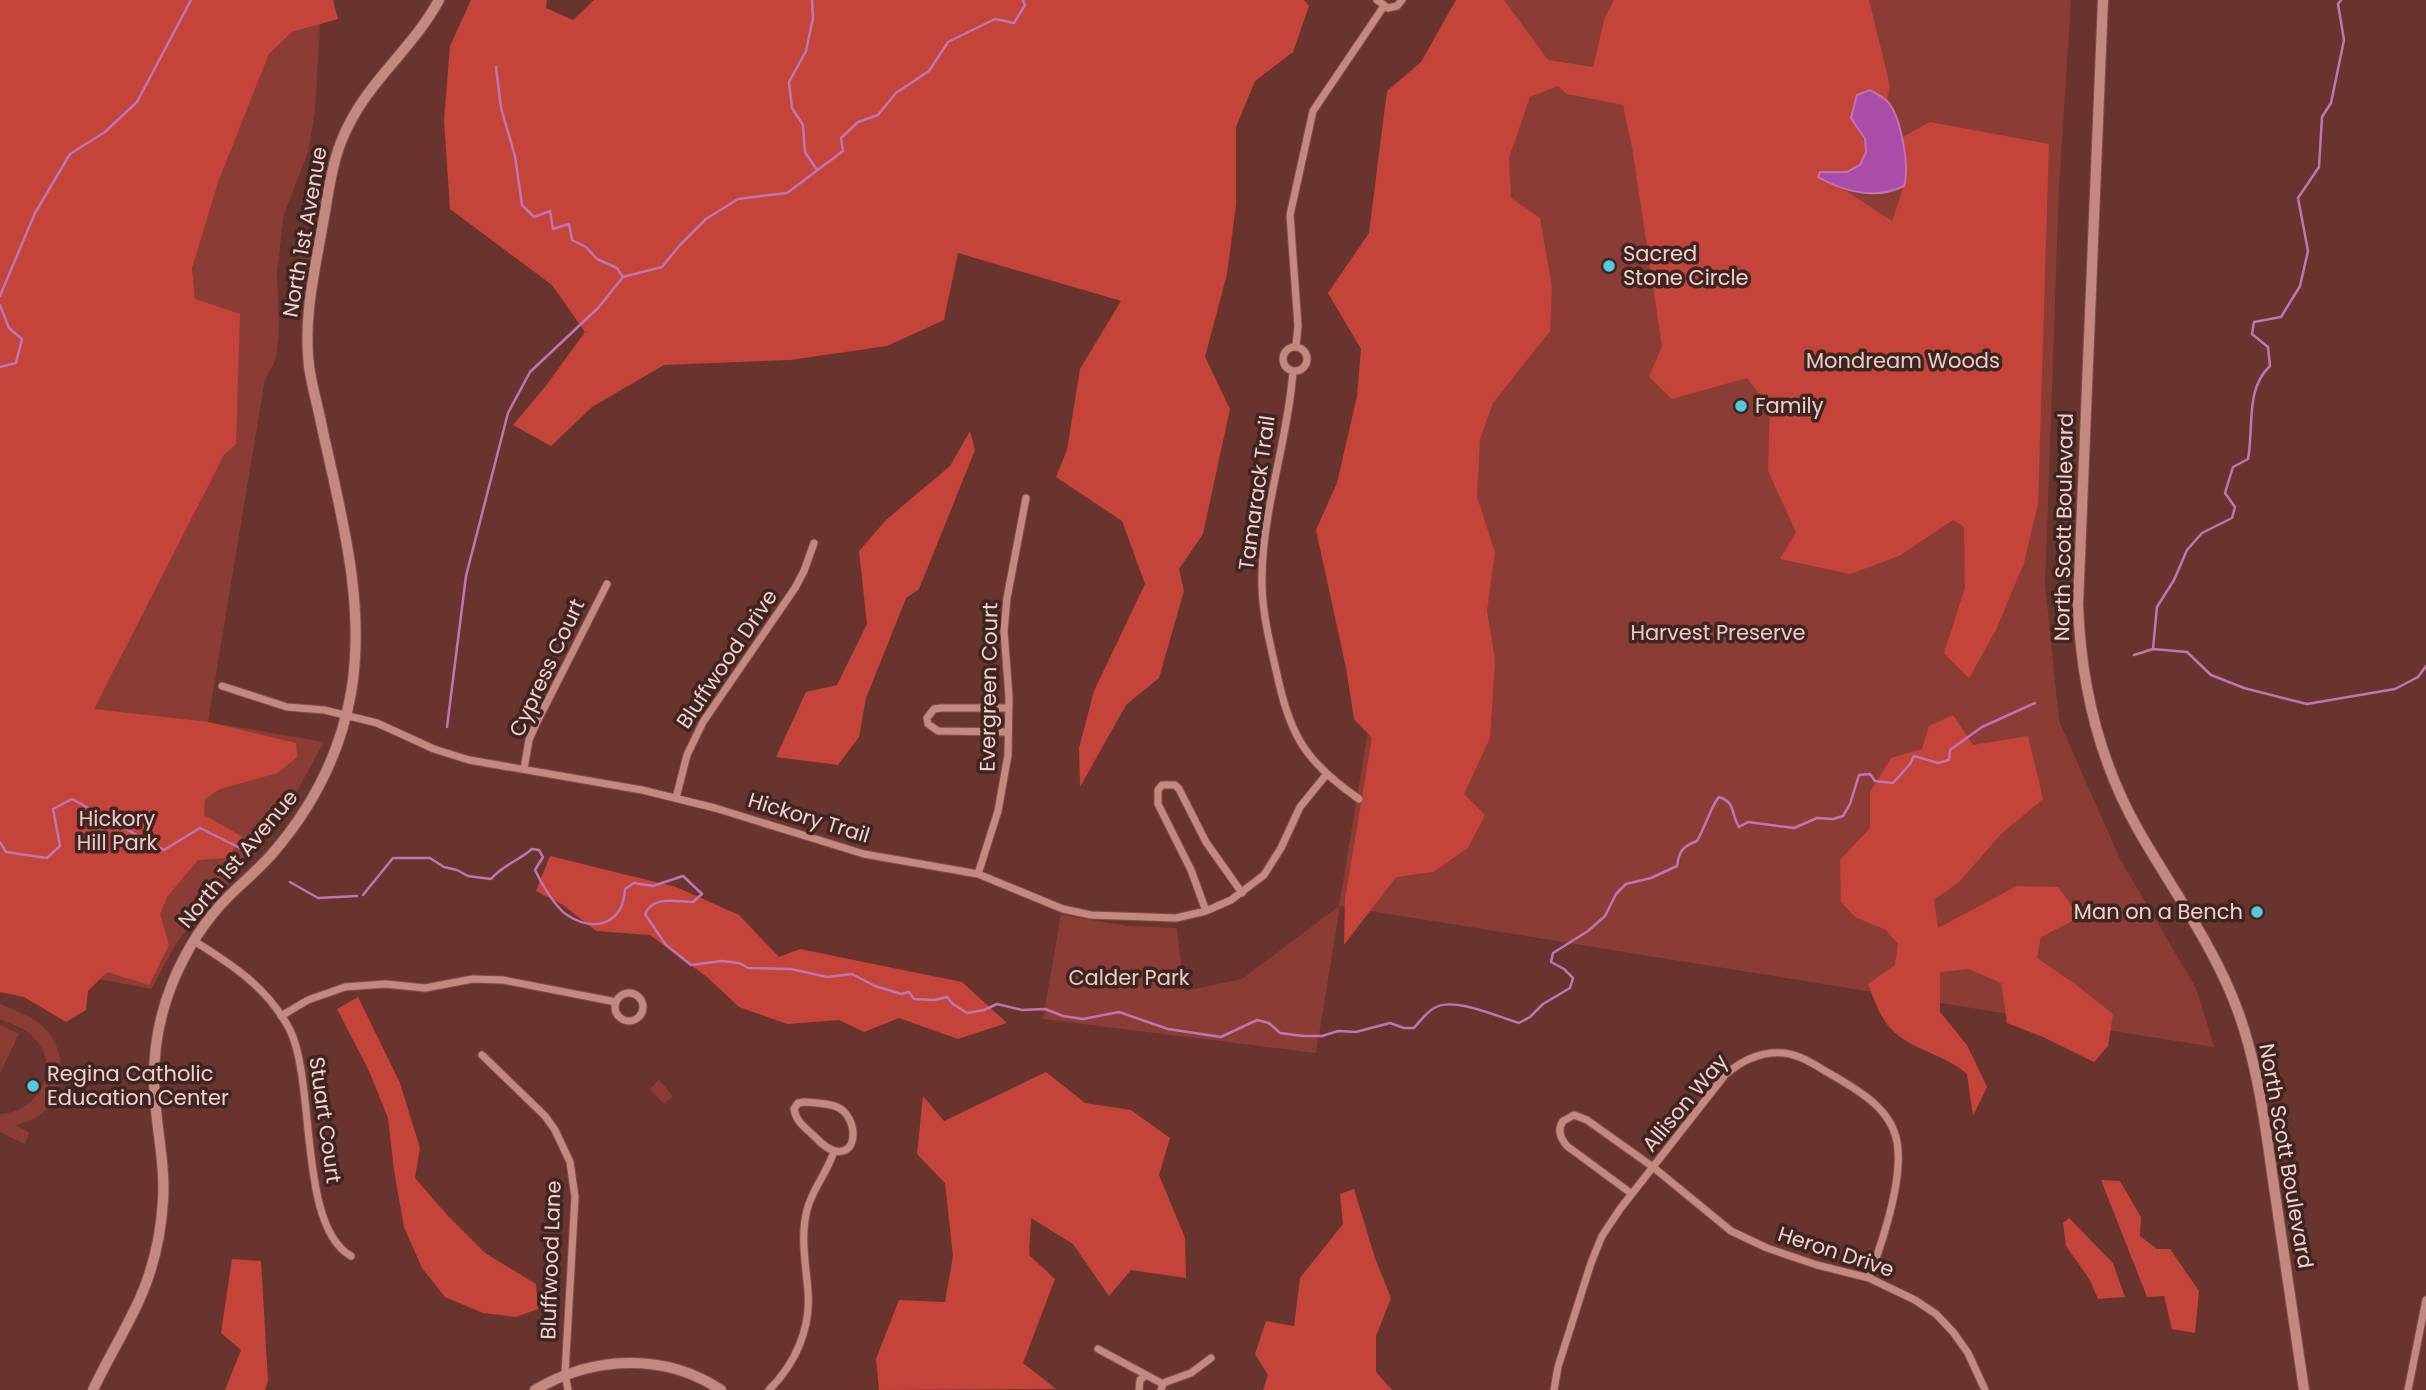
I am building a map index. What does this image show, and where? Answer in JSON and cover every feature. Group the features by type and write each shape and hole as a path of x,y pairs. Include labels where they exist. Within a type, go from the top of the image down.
{"main road":[{"name":"North 1st Avenue","path":"93,1390 142,1295 154,1260 163,1200 163,1159 154,1083 158,1032 172,985 194,941 223,903 271,856 316,794 346,716 354,672 355,605 346,532 309,368 307,334 310,294 334,164 341,143 363,98 412,41 439,0"},
{"name":"North Scott Boulevard","path":"2103,0 2078,605 2082,668 2097,734 2123,802 2226,980 2249,1044 2261,1101 2304,1390"},
{"path":"535,1390 565,1374 598,1365 624,1362 650,1364 684,1372 721,1390"}],"street":[{"path":"1377,0 1384,6 1393,8 1402,0"},
{"name":"Tamarack Trail","path":"1296,346 1298,326 1290,215 1313,111 1384,6"},
{"name":"Tamarack Trail","path":"1296,346 1304,350 1307,359 1304,367 1293,371 1285,366 1283,356 1287,349 1296,346"},
{"name":"Tamarack Trail","path":"1293,371 1265,537 1262,596 1286,715 1300,743 1326,775 1359,799"},
{"name":"Evergreen Court","path":"978,874 1005,778 1009,708 1004,631 1009,587 1026,498"},
{"name":"Bluffwood Drive","path":"676,798 694,738 795,588 814,543"},
{"name":"Cypress Court","path":"524,769 536,724 607,584"},
{"name":"Hickory Trail","path":"222,686 287,708 324,710 399,732 454,757 608,783 676,798 864,853 978,874 1076,913 1113,917 1176,918 1206,911 1231,901 1269,868 1300,807 1326,775"},
{"path":"1008,732 939,731 928,724 927,718 934,709 940,708 1009,708"},
{"path":"1206,911 1191,870 1158,804 1158,790 1162,785 1175,785 1179,789 1206,842 1242,893"},
{"name":"Stuart Court","path":"194,941 246,975 272,1002 297,1047 311,1157 323,1214 337,1245 351,1256"},
{"path":"281,1016 308,1000 345,987 385,984 425,988 473,979 503,980 616,1002"},
{"path":"631,992 643,1001 643,1011 634,1020 625,1020 615,1011 616,1002 622,994 631,992"},
{"name":"Allison Way","path":"1554,1390 1558,1367 1602,1236 1726,1075 1737,1064 1749,1058 1783,1053 1805,1060 1859,1091 1891,1124 1897,1143 1892,1205 1869,1278"},
{"name":"Bluffwood Lane","path":"482,1055 545,1116 560,1138 570,1162 575,1197 565,1374 568,1390"},
{"path":"769,1390 787,1370 802,1340 808,1307 803,1249 806,1220 813,1195 834,1152 846,1148 853,1138 854,1128 846,1113 831,1105 798,1103 794,1109 799,1123 834,1152"},
{"name":"Heron Drive","path":"1632,1194 1567,1146 1561,1138 1563,1121 1569,1116 1581,1117 1653,1167 1731,1231 1816,1265 1869,1278 1892,1287 1936,1314 1968,1353 1985,1390"},
{"path":"2408,1390 2426,1300"},
{"path":"1098,1349 1146,1375 1162,1387 1191,1373 1211,1358"},
{"path":"1139,1390 1140,1380 1146,1375"}],"green space":[{"name":"Hickory Hill Park","path":"0,0 333,0 338,19 292,32 269,54 219,180 192,268 195,299 240,314 236,444 224,455 94,709 208,722 296,743 297,757 278,773 220,789 205,799 204,815 243,837 227,858 198,860 167,897 160,914 169,945 149,985 107,972 88,991 86,1010 66,1022 24,997 0,992"},
{"path":"471,0 547,0 546,8 573,20 594,0 1304,0 1309,6 1293,52 1255,81 1236,127 1236,205 1227,274 1205,357 1230,409 1203,534 1179,569 1184,591 1159,678 1126,705 1080,787 1079,748 1094,691 1145,584 1122,521 1056,477 1067,450 1080,369 1121,301 958,253 944,320 887,346 790,360 664,365 592,407 551,446 513,425 585,332 552,285 450,209 444,121 450,46"},
{"name":"Mondream Woods","path":"1456,0 1504,0 1548,60 1593,67 1605,17 1614,0 1869,0 1890,86 1887,100 1870,90 1856,127 1866,152 1861,164 1848,172 1820,172 1818,177 1848,192 1892,221 1907,176 1901,138 1930,122 2049,144 2038,504 2024,563 1996,630 1969,678 1944,653 1965,588 1964,527 1953,520 1899,556 1850,574 1780,559 1796,532 1768,471 1770,408 1747,378 1672,399 1649,377 1662,346 1632,147 1623,105 1567,94 1558,86 1530,97 1509,158 1511,198 1540,218 1552,288 1550,331 1493,403 1480,439 1477,497 1495,552 1487,611 1495,660 1490,738 1464,794 1485,815 1468,848 1433,872 1396,877 1344,945 1345,899 1372,738 1354,719 1346,668 1316,530 1337,483 1357,396 1361,349 1328,293 1369,233 1387,91 1421,62"},
{"name":"Harvest Preserve","path":"1492,0 2071,0 2059,187 2045,584 2059,721 2121,861 2196,988 2214,1047 1340,906 1316,1053 1043,1019 1061,915 1128,926 1177,928 1184,991 1242,979 1339,906"},
{"name":"Hickory Hill Park","path":"320,24 315,112 308,152 284,214 277,272 279,330 276,359 265,379 208,722 324,742 282,818 177,942 151,989 88,977 0,692 235,444 195,299 192,268 219,180 269,54 292,32"},
{"path":"970,431 975,450 919,589 906,598 866,698 859,737 838,765 776,757 806,692 837,685 867,624 859,551 886,520 950,466"},
{"path":"1953,715 1973,745 2028,736 2043,799 2001,834 1959,882 1934,900 1938,928 2017,886 2058,887 2080,917 2041,937 2037,958 2113,1014 2108,1046 2094,1062 2007,1023 2001,983 1969,969 1940,972 1940,1012 1967,1045 1987,1087 1973,1116 1967,1074 1899,1036 1888,1025 1876,1005 1868,984 1895,965 1898,944 1886,930 1855,917 1841,902 1840,860 1870,828 1870,792 1891,758 1922,749 1929,726"},
{"path":"550,856 676,887 739,915 779,957 800,949 962,982 1007,1023 958,1039 899,1018 864,1032 839,1020 787,1024 739,1007 707,977 650,935 596,931 563,905 536,891"},
{"path":"358,997 400,1083 420,1148 415,1178 485,1253 536,1284 538,1309 516,1317 483,1313 445,1297 422,1268 404,1227 388,1118 369,1071 337,1009"},
{"path":"0,1004 42,1026 59,1052 61,1077 53,1100 36,1118 16,1125 29,1133 25,1144 0,1132 0,1114 26,1106 36,1097 46,1075 46,1062 42,1050 31,1035 0,1019"},
{"path":"0,1025 19,1034 0,1073"},
{"path":"1046,1072 1085,1103 1131,1110 1170,1138 1159,1175 1185,1238 1186,1278 1131,1270 1109,1296 1073,1244 1031,1218 1029,1255 1055,1279 1023,1363 1056,1389 879,1390 876,1359 899,1300 945,1302 953,1256 945,1183 917,1154 923,1096 944,1121"},
{"path":"659,1080 673,1096 664,1104 650,1089"},
{"path":"2101,1180 2120,1181 2141,1217 2140,1236 2157,1249 2170,1249 2199,1291 2195,1333 2172,1329 2164,1296 2147,1297"},
{"path":"1354,1189 1375,1258 1391,1298 1376,1336 1376,1372 1392,1390 1263,1390 1268,1375 1255,1354 1266,1321 1294,1326 1300,1278 1343,1224 1340,1194"},
{"path":"2069,1218 2113,1263 2125,1297 2098,1299 2090,1280 2066,1246 2063,1223"},
{"path":"232,1259 261,1261 268,1381 265,1390 225,1390 241,1350 221,1333"}],"shaded area":[{"path":"1870,90 1885,99 1893,110 1901,131 1905,156 1904,186 1882,193 1849,190 1818,177 1820,172 1847,172 1860,165 1866,152 1865,139 1851,118 1857,95"}],"waterway":[{"path":"0,296 35,213 70,154 105,132 137,102 191,0"},
{"path":"812,0 813,18 806,51 789,82 792,108 803,125 805,152 817,170"},
{"path":"447,727 466,576 508,413 530,372 598,308 623,277 662,267 706,219 738,199 787,193 843,151 841,138 858,122 878,115 896,93 929,71 948,42 995,19 1014,23 1025,5 1023,0"},
{"path":"2153,649 2157,607 2174,580 2187,550 2202,533 2232,518 2235,507 2225,493 2233,467 2248,459 2254,397 2262,375 2270,366 2268,347 2252,334 2254,322 2281,317 2300,286 2308,251 2298,198 2319,167 2322,117 2331,103 2344,40 2338,4 2341,0"},
{"path":"496,67 501,108 515,156 522,205 534,217 550,211 553,229 569,224 572,240 586,247 597,259 617,268 623,277"},
{"path":"0,305 9,328 22,339 16,363 0,367"},
{"path":"2134,655 2153,649 2187,652 2211,675 2244,688 2307,704 2395,689 2418,677 2426,666"},
{"path":"363,895 393,858 430,858 444,867 468,876 491,879 532,849 539,850 543,857 535,870 553,901 567,915 588,923 606,922 613,917 623,901 625,889 634,883 653,886 683,876 702,894 693,902 659,902 645,914 666,945 691,965 722,961 739,963 748,968 791,969 827,977 852,974 875,986 901,994 909,992 914,999 934,1000 947,997 967,1013 997,1004 1022,1010 1045,1009 1063,1016 1083,1019 1119,1012 1168,1029 1221,1037 1257,1020 1269,1023 1280,1033 1303,1036 1322,1036 1338,1031 1356,1032 1390,1023 1414,1028 1434,1008 1453,1004 1519,1023 1570,988 1573,978 1551,962 1553,953 1588,931 1605,916 1616,894 1626,884 1651,878 1677,866 1682,850 1697,841 1719,797 1731,806 1739,827 1748,822 1794,828 1817,818 1833,819 1843,816 1850,804 1859,775 1870,774 1875,781 1893,783 1914,756 1938,763 1949,760 1950,750 1982,727 2035,703"},
{"path":"0,842 6,852 47,858 60,846 53,809 72,799 164,850 200,828 244,850"},
{"path":"290,882 318,898 357,896"}],"place":[{"name":"Sacred Stone Circle","path":"1609,266"},
{"name":"Family","path":"1741,406"},
{"name":"Man on a Bench","path":"2257,912"},
{"name":"Regina Catholic Education Center","path":"33,1086"}],"park label":[{"name":"Calder Park","path":"1129,978"}]}
